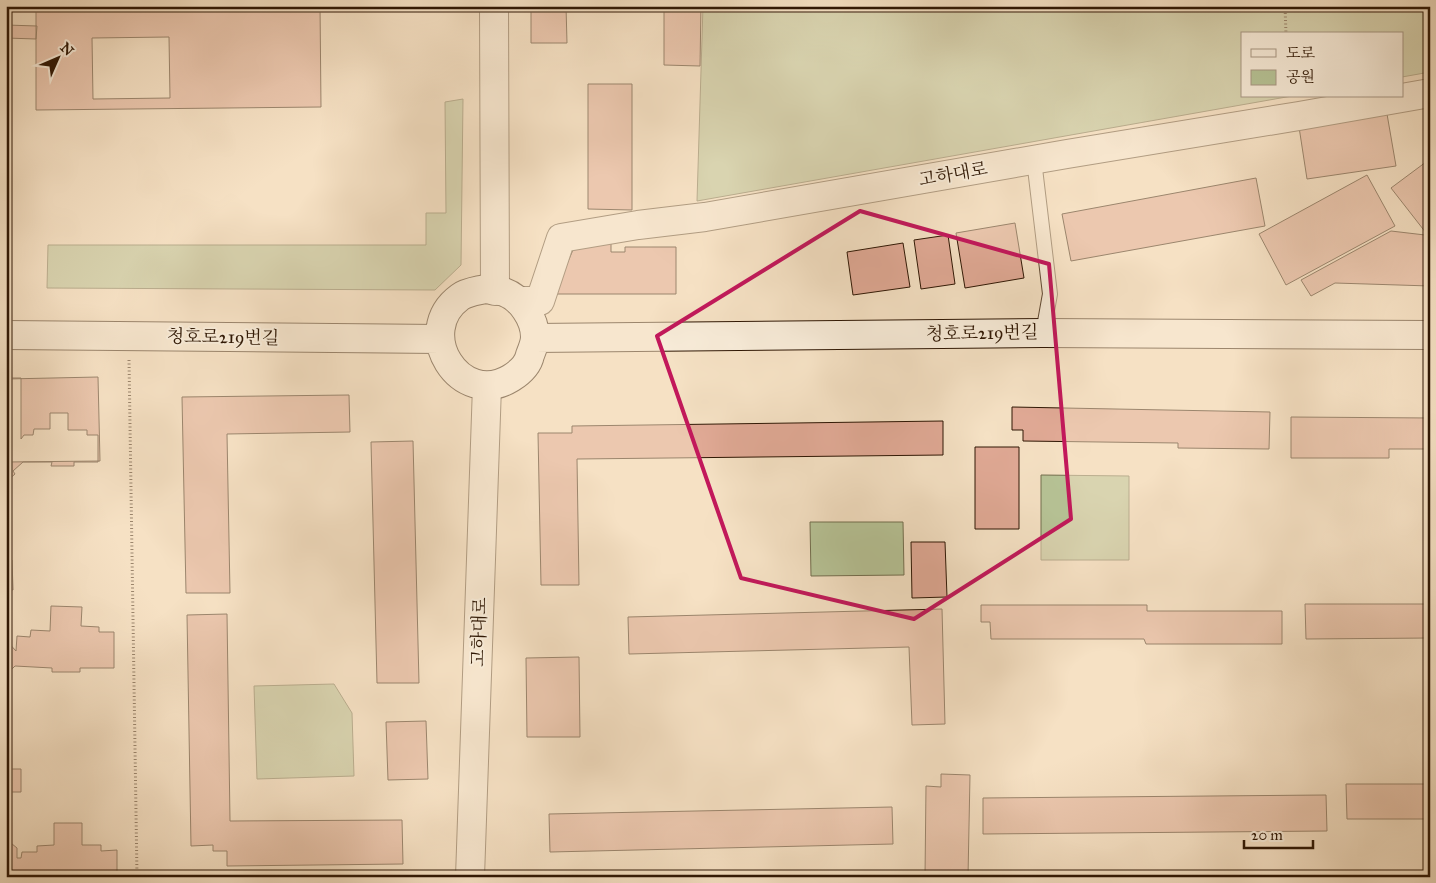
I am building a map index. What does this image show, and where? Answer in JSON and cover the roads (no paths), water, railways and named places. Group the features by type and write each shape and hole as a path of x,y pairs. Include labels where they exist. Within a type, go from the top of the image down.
{"street":[{"path":"494,6 494,290"},
{"name":"고하대로","path":"1404,98 1430,93"},
{"name":"고하대로","path":"519,301 540,301 561,238 638,225 705,217 1402,98"},
{"path":"485,289 505,292 519,301 533,322 535,338 529,359 519,372 508,380 487,386 460,376 444,355 440,339 441,324 448,309 469,292 485,289"},
{"name":"청호로219번길","path":"535,338 1043,333 1430,335"},
{"name":"청호로219번길","path":"6,335 440,339"},
{"name":"고하대로","path":"470,877 487,386"}],"lane":[{"path":"1034,160 1050,294 1043,333"}]}
